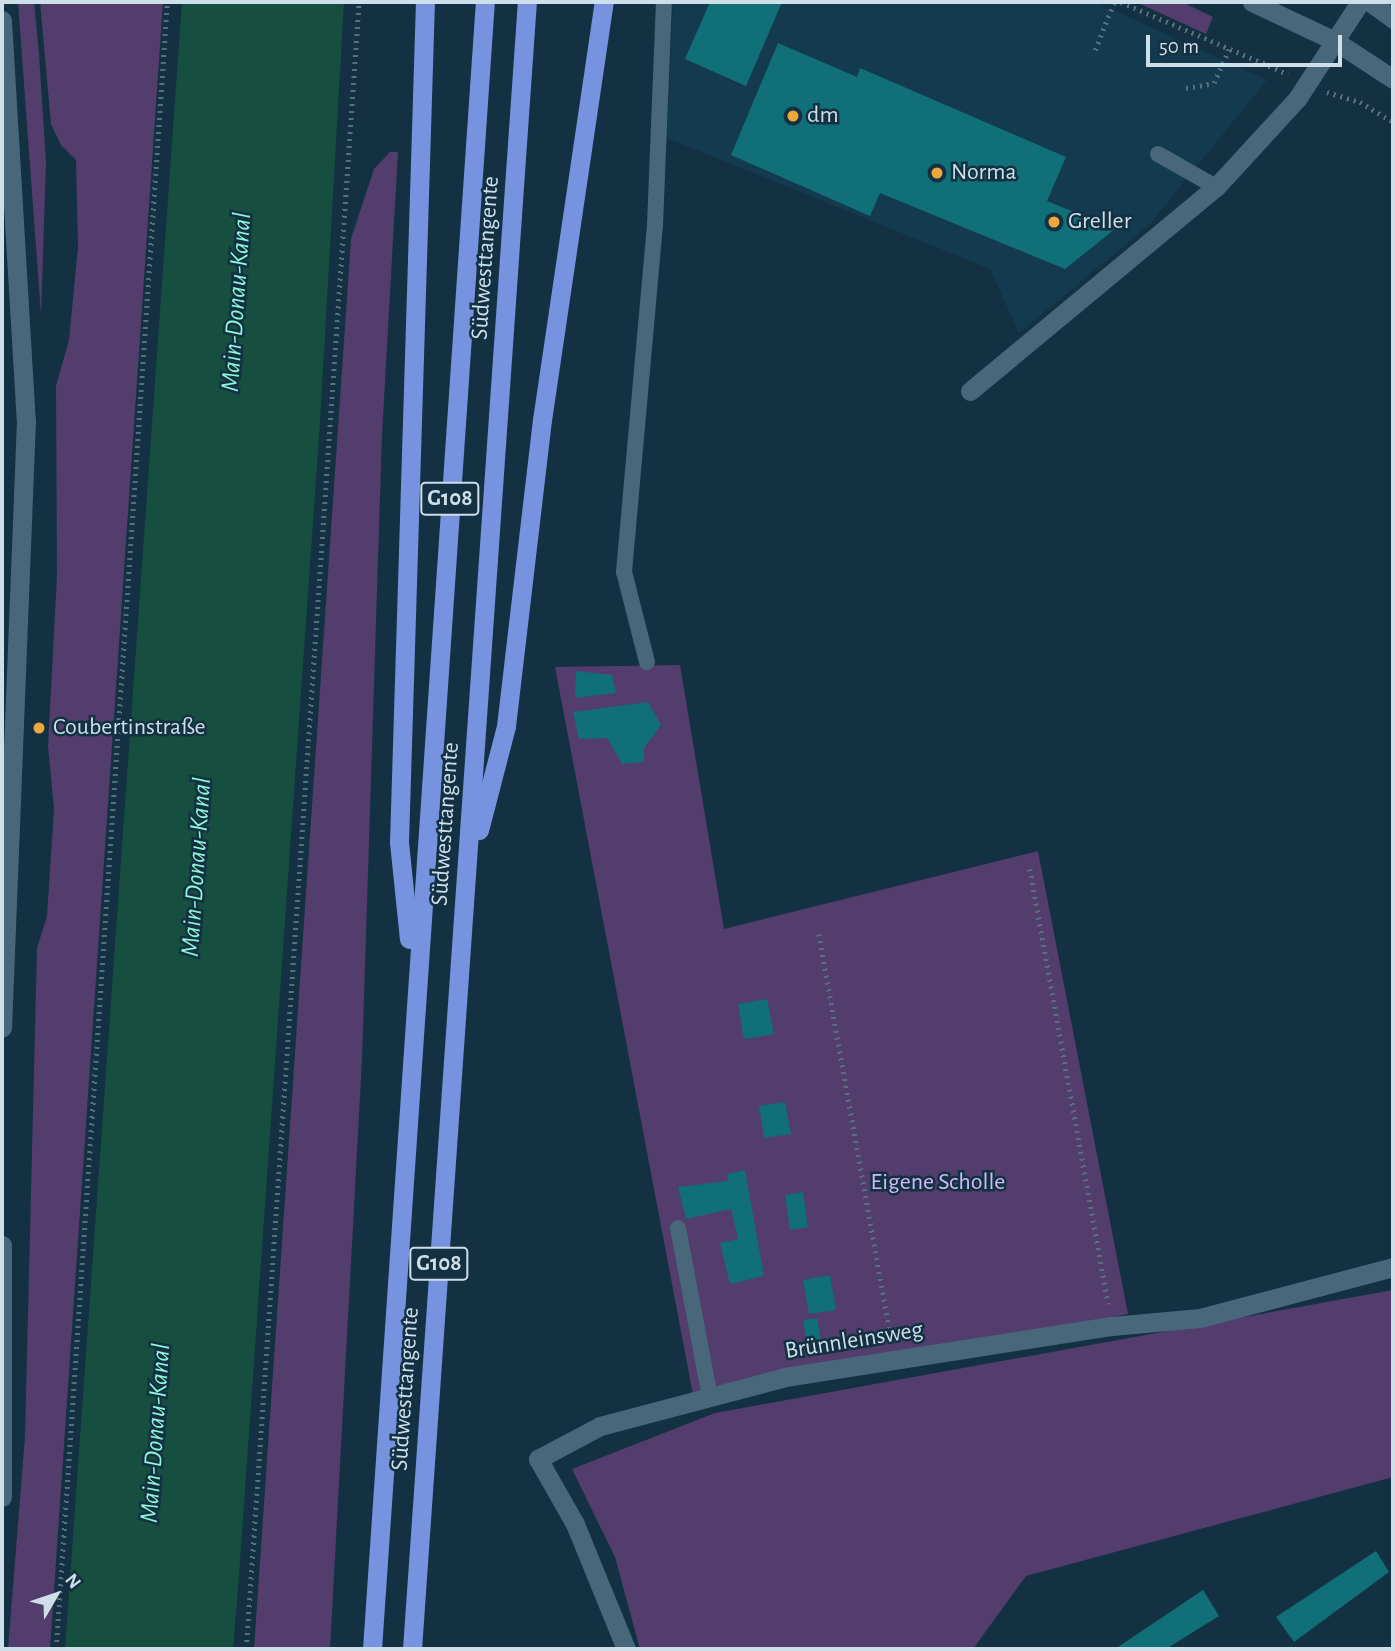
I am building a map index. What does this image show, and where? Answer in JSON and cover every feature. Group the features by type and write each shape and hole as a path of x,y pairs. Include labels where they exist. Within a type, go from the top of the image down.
{"highway":[{"path":"414,996 399,842 425,2"},
{"name":"Südwesttangente","path":"372,1649 414,996 485,2"},
{"name":"Südwesttangente","path":"412,1649 527,2"},
{"path":"467,878 506,726 542,420 604,2"}],"street":[{"path":"1252,2 1335,41 1393,79"},
{"path":"970,391 1216,187 1297,99 1360,2"},
{"path":"1370,2 1393,19"},
{"path":"2,20 26,420 9,669 2,1028"},
{"path":"2,1245 2,1497"},
{"name":"Brünnleinsweg","path":"626,1649 575,1524 538,1459 600,1426 785,1377 1112,1325 1200,1318 1393,1267"}],"lane":[{"path":"647,662 624,572 655,225 664,2"},
{"path":"1158,154 1216,187"},
{"path":"678,1228 710,1397"}],"path":[{"path":"56,1649 167,2"},
{"path":"246,1649 359,2"},
{"path":"1095,50 1114,2"},
{"path":"1121,2 1275,69"},
{"path":"1186,88 1214,83 1229,49"},
{"path":"1331,94 1360,102 1393,122"},
{"path":"1030,869 1112,1325"},
{"path":"819,934 895,1360"}],"shaded area":[{"path":"673,2 1095,2 1267,80 1149,225 1019,333 990,269 667,138"}],"green space":[{"path":"18,2 34,2 39,54 46,162 41,315"},
{"path":"40,2 163,2 50,1649 8,1649 25,1436 37,948 47,916 54,809 48,746 57,575 56,386 69,340 78,247 76,160 61,145 51,124"},
{"path":"1136,2 1182,2 1213,17 1206,34"},
{"path":"390,152 398,152 382,435 362,1060 330,1649 254,1649 351,239 374,169"},
{"name":"Eigene Scholle","path":"680,665 724,929 1038,851 1128,1314 694,1400 555,667"},
{"path":"1393,1290 1393,1477 1026,1576 973,1649 640,1649 615,1557 572,1469 715,1413"}],"water":[{"name":"Main-Donau-Kanal","path":"182,2 344,2 320,422 239,1575 233,1649 65,1649"}],"building":[{"path":"710,2 782,2 746,86 685,59"},
{"name":"Norma","path":"778,43 857,77 860,68 1066,157 1047,201 1115,229 1065,269 880,193 870,216 731,155"},
{"path":"576,671 612,675 616,693 575,698"},
{"path":"648,702 661,725 644,748 644,762 622,764 607,738 579,739 573,712"},
{"path":"767,999 774,1034 744,1039 738,1004"},
{"path":"785,1102 791,1134 764,1138 759,1106"},
{"path":"745,1170 764,1276 730,1284 720,1243 738,1239 731,1209 686,1219 678,1187 728,1181 727,1174"},
{"path":"803,1192 808,1227 790,1230 785,1195"},
{"path":"830,1275 836,1310 809,1314 803,1280"},
{"path":"817,1318 821,1341 807,1344 803,1320"},
{"path":"1376,1551 1389,1572 1294,1642 1276,1617"},
{"path":"1203,1590 1219,1616 1166,1649 1115,1649"}],"place":[{"name":"dm","path":"793,116"},
{"name":"Norma","path":"937,173"},
{"name":"Greller","path":"1054,222"},
{"name":"Coubertinstraße","path":"39,728"}]}
